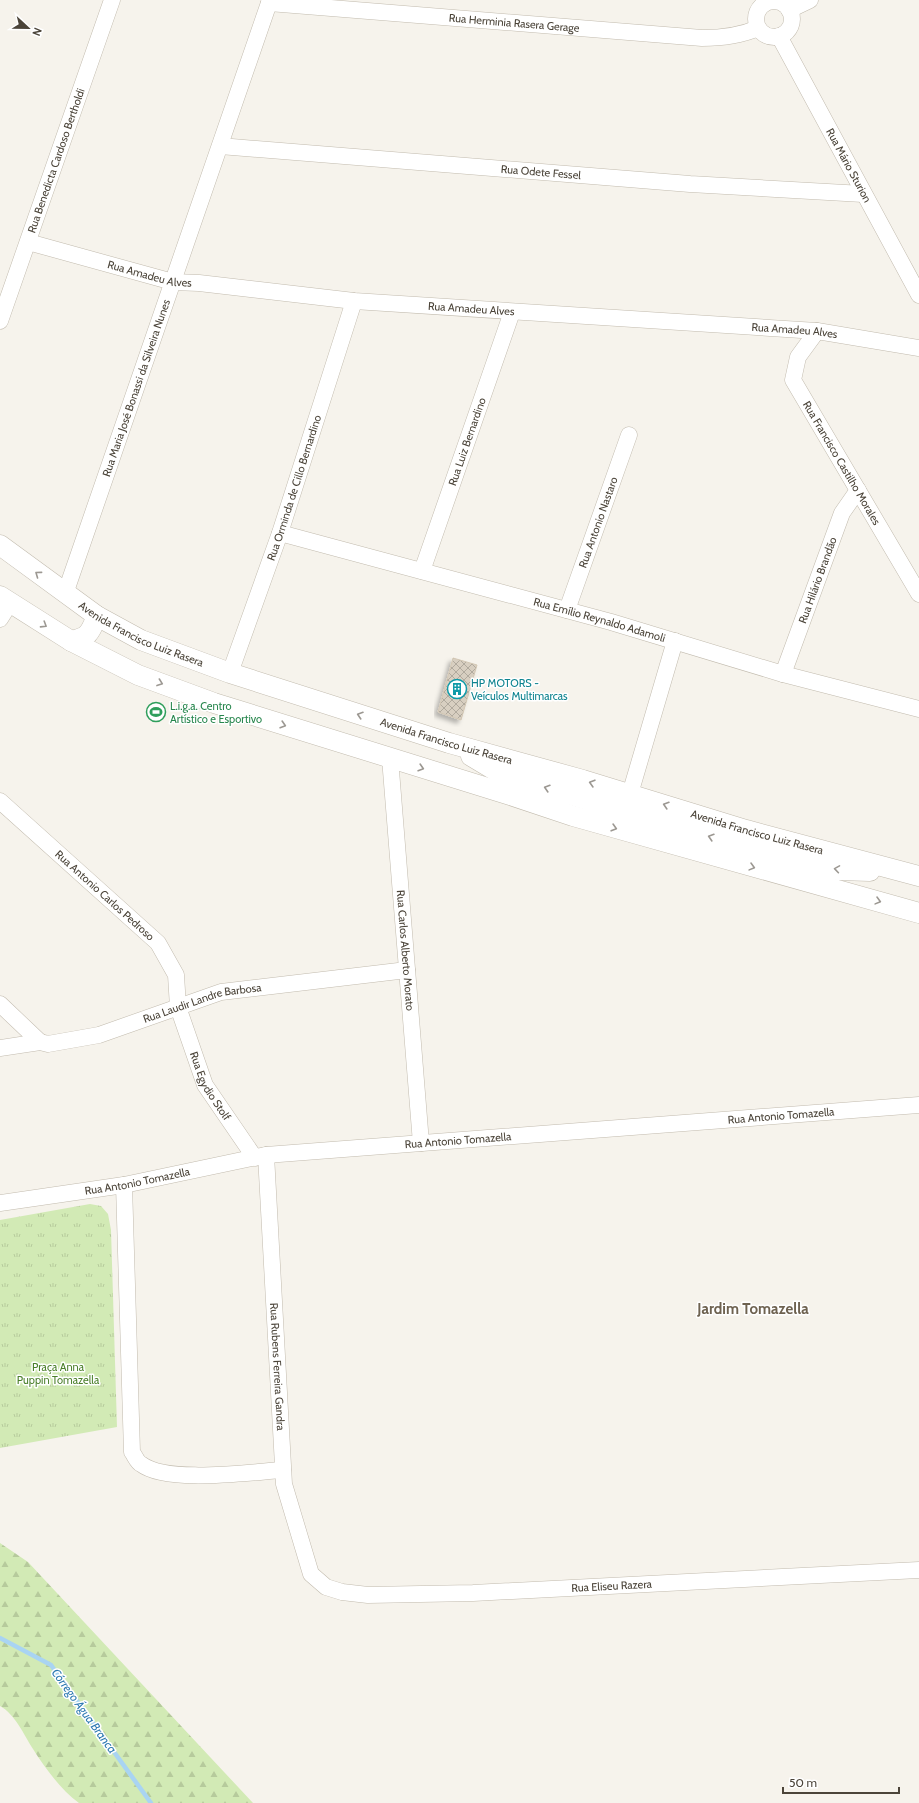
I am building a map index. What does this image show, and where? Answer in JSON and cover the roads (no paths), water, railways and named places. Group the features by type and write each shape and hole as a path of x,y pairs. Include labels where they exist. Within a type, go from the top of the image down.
{"street":[{"name":"Rua Benedicta Cardoso Bertholdi","path":"0,321 112,0"},
{"path":"789,10 810,0"},
{"name":"Rua Herminia Rasera Gerage","path":"269,2 702,38 736,36 758,28"},
{"name":"Rua Maria José Bonassi da Silveira Nunes","path":"65,594 269,2"},
{"path":"768,2 780,2 789,10 791,23 785,33 779,36 767,36 758,28 756,15 759,9 768,2"},
{"name":"Rua Mário Sturion","path":"779,36 863,194 913,269 919,295"},
{"name":"Rua Odete Fessel","path":"220,146 690,184 863,194"},
{"name":"Rua Amadeu Alves","path":"28,242 173,282 199,283 354,302 817,331 919,348"},
{"name":"Rua Orminda de Cillo Bernardino","path":"230,673 280,533 354,302"},
{"name":"Rua Luiz Bernardino","path":"422,571 512,312"},
{"name":"Rua Francisco Castilho Morales","path":"817,331 798,357 793,380 919,594"},
{"name":"Rua Antonio Nastaro","path":"567,610 629,435"},
{"name":"Rua Hilário Brandão","path":"783,674 842,513 858,490"},
{"name":"Rua Emílio Reynaldo Adamoli","path":"280,533 567,610 783,674 919,709"},
{"name":"Avenida Francisco Luiz Rasera","path":"0,545 97,616 141,640 230,673 449,743 630,794 746,830 912,874"},
{"path":"3,606 138,675 214,703 596,822 919,913"},
{"path":"71,641 83,639 91,631 97,616"},
{"path":"138,675 136,660 141,640"},
{"path":"630,794 675,641"},
{"path":"449,743 501,774 741,846 838,870 912,874"},
{"name":"Rua Carlos Alberto Morato","path":"390,758 421,1143"},
{"name":"Rua Antonio Carlos Pedroso","path":"0,801 158,943 176,975 178,1007"},
{"name":"Rua Laudir Landre Barbosa","path":"0,1048 40,1042 48,1044 99,1035 220,992 407,970"},
{"path":"0,1004 40,1042"},
{"name":"Rua Egydio Stolf","path":"178,1007 205,1085 261,1156"},
{"name":"Rua Antonio Tomazella","path":"0,1203 124,1185 261,1156 919,1105"},
{"name":"Rua Rubens Ferreira Gandra","path":"261,1156 284,1484 311,1574"},
{"path":"124,1185 132,1452 140,1464 152,1470 168,1474 191,1476 283,1470"},
{"name":"Rua Eliseu Razera","path":"311,1574 326,1587 368,1595 473,1593 919,1570"}],"waterway":[{"name":"Córrego Água Branca","path":"0,1638 51,1665 151,1803"}],"place":[{"name":"HP MOTORS - Veículos Multimarcas","path":"457,689"},
{"name":"L.i.g.a. Centro Artístico e Esportivo","path":"156,712"}],"district":[{"name":"Jardim Tomazella","path":"753,1309"}],"park label":[{"name":"Praça Anna Puppin Tomazella","path":"58,1373"}]}
